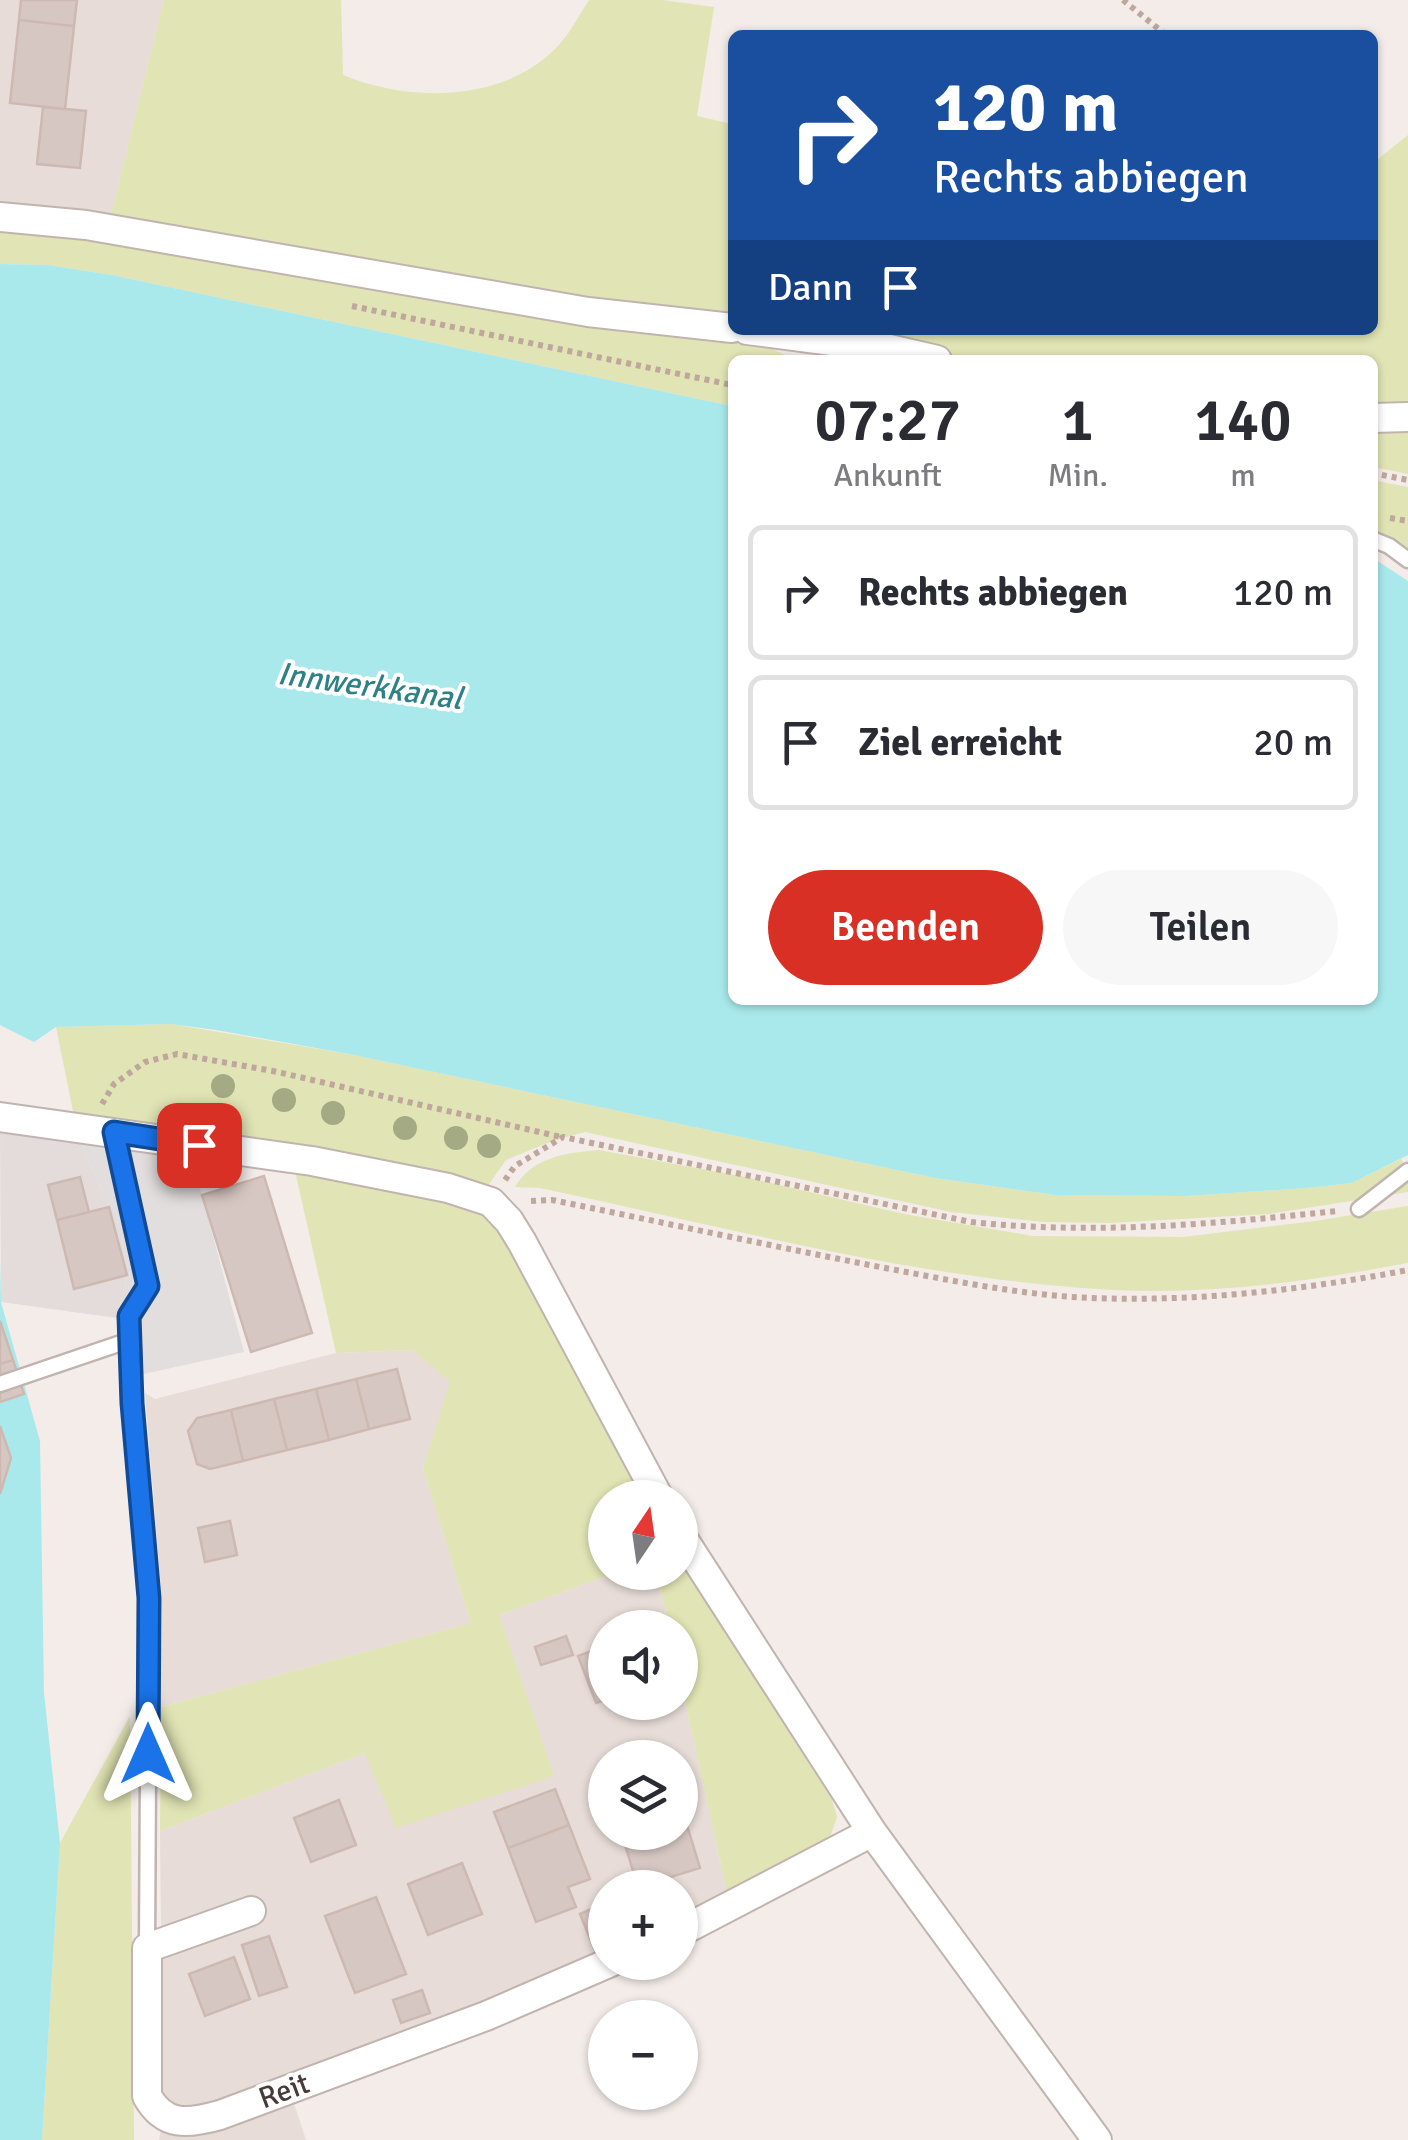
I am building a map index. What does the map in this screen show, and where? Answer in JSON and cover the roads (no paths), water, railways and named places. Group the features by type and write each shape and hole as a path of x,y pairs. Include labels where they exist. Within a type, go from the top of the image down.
{"street":[{"path":"0,217 86,224 588,312 728,328"},
{"path":"785,335 915,355"},
{"path":"1378,418 1408,417"},
{"path":"0,1116 312,1162 448,1188 491,1202 510,1221 522,1242 649,1480"},
{"path":"698,1562 872,1832 1097,2140"},
{"path":"698,1923 872,1832"},
{"path":"147,1948 251,1911"},
{"name":"Reit","path":"147,1948 147,2096 155,2110 183,2122 238,2108 486,2016 588,1972"}],"lane":[{"path":"1378,541 1408,560"},
{"path":"101,1130 148,1286 129,1316 149,1598 147,1948"},
{"path":"1358,1209 1408,1170"},
{"path":"0,1384 130,1340"}],"water":[{"name":"Innwerkkanal","path":"0,264 48,265 112,275 728,405 728,1005 1378,1005 1378,561 1408,581 1408,1155 1352,1183 1186,1196 1055,1195 935,1178 349,1054 216,1030 171,1024 56,1027 34,1042 0,1025"},
{"path":"0,1261 1,1302 40,1441 44,1693 60,1843 42,2140 0,2140"}]}
